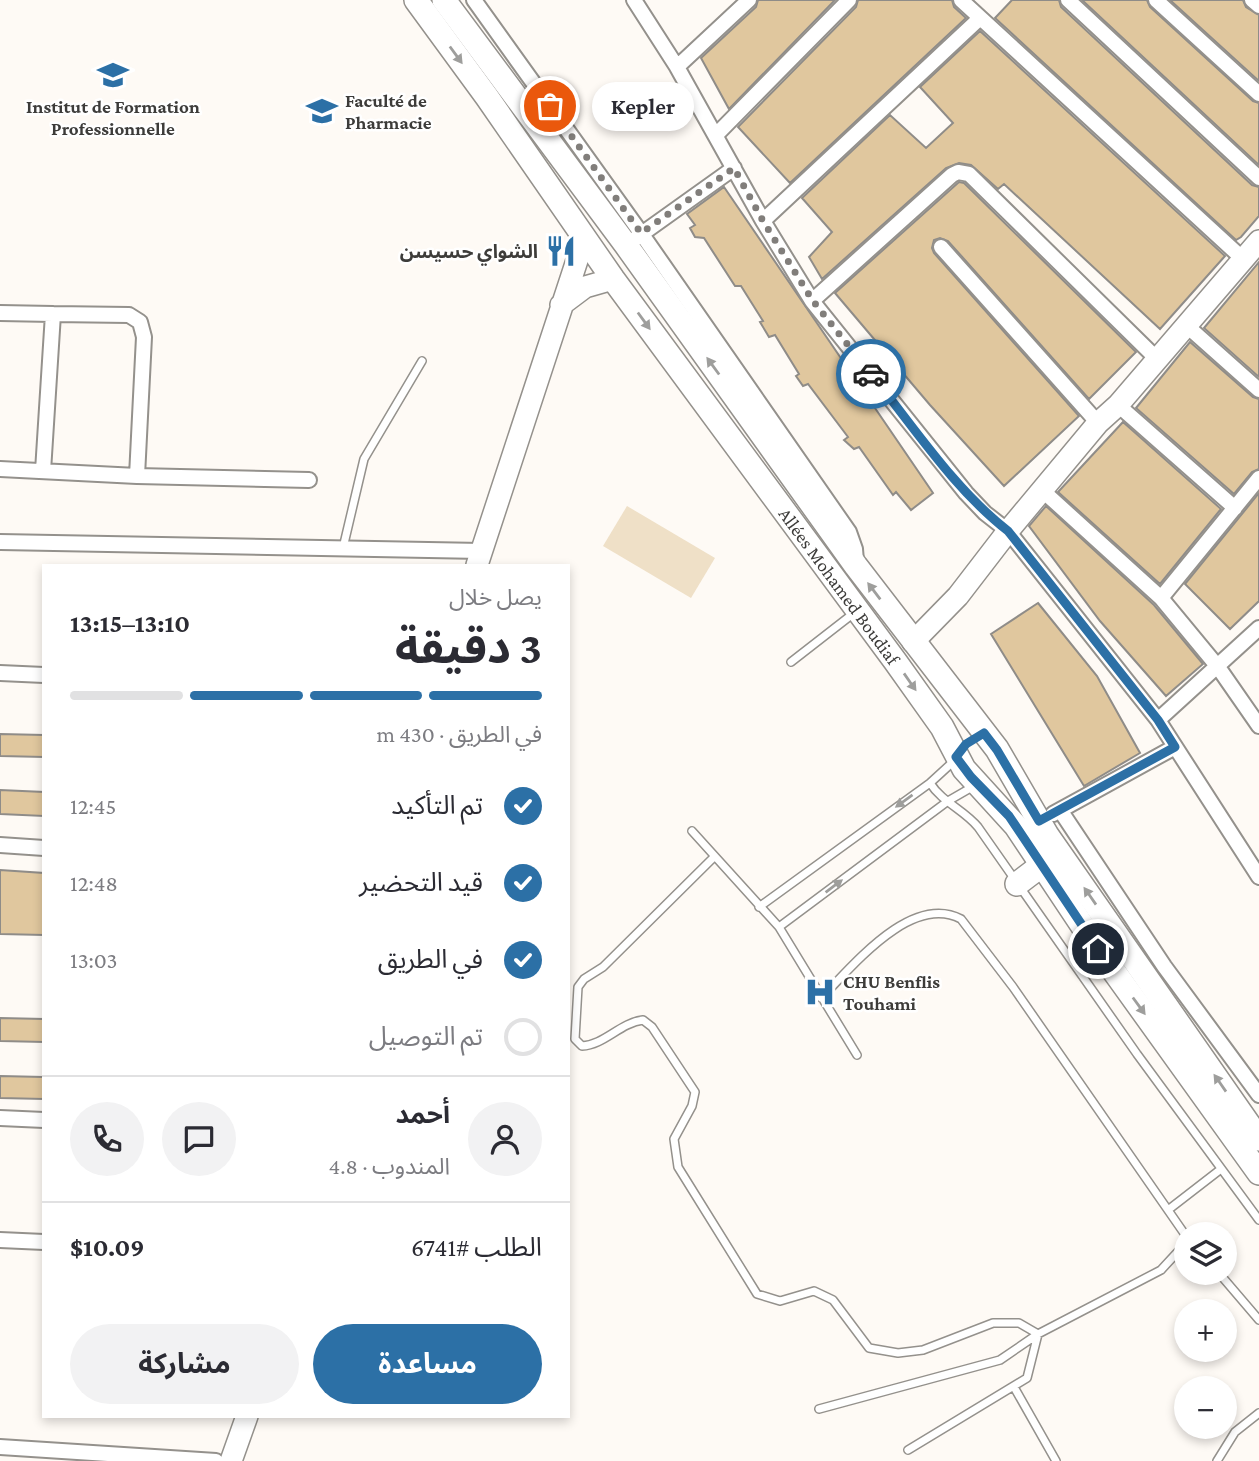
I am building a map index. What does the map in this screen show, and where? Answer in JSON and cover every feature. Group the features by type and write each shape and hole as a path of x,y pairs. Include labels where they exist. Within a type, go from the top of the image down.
{"main road":[{"name":"Allées Mohamed Boudiaf","path":"416,0 487,97 584,239 942,727 956,757 978,785 1009,816 1098,949 1259,1173"},
{"name":"Allées Mohamed Boudiaf","path":"447,1 634,239 856,566 997,750 1039,821 1259,1139"},
{"path":"956,757 966,744 984,733"},
{"path":"978,785 1006,767"},
{"path":"1017,884 1042,865"}],"street":[{"path":"474,0 634,239 734,168"},
{"path":"634,0 677,67 763,221 813,301 967,493 985,513 1008,531 1158,720 1259,877"},
{"path":"677,67 749,0"},
{"path":"716,135 849,0"},
{"path":"914,642 971,581 1008,531 1098,423 1118,405 1253,251 979,19 961,0"},
{"path":"1068,0 1259,178"},
{"path":"1156,0 1259,94"},
{"path":"1252,0 1259,6"},
{"path":"763,221 979,19"},
{"path":"813,301 952,175 964,172 1157,359"},
{"path":"0,542 388,549 479,558 584,239"},
{"path":"941,247 1098,423"},
{"path":"561,305 585,287 613,279"},
{"path":"0,313 129,315 135,318 143,329 137,476"},
{"path":"43,471 54,314"},
{"path":"1187,326 1259,390"},
{"path":"1118,405 1235,508"},
{"path":"0,469 137,476 309,480"},
{"path":"1161,598 1259,478"},
{"path":"1043,491 1161,598 1218,667 1259,726"},
{"path":"387,564 388,549"},
{"path":"1158,720 1259,628"},
{"path":"0,673 42,676"},
{"path":"1039,821 1175,747"},
{"path":"1060,810 1164,966 1259,1094"},
{"path":"0,845 42,848"},
{"path":"0,1118 42,1120"},
{"path":"0,1240 42,1242"},
{"path":"231,1461 246,1418"},
{"path":"3,1452 216,1461"}],"lane":[{"path":"343,548 364,459 422,361"},
{"path":"791,662 857,610"},
{"path":"759,907 930,783 948,769 956,757"},
{"path":"930,783 936,792 978,827 1137,1054 1259,1220"},
{"path":"779,927 948,801 978,785"},
{"path":"692,831 779,927 857,1055"},
{"path":"714,857 603,967 584,979 578,987 573,1029 575,1039 582,1046 591,1046 631,1022 643,1020 652,1027 695,1092 692,1106 674,1139 678,1167 757,1294 780,1301 814,1291 833,1300 869,1348 898,1353 923,1350 993,1324 1019,1323 1038,1334"},
{"path":"821,998 881,937 937,912 949,913 961,919 1021,998 1176,1222"},
{"path":"1168,1210 1221,1169"},
{"path":"819,1409 1000,1360 1038,1334 1161,1269 1174,1255"},
{"path":"1228,1285 1259,1320"},
{"path":"908,1450 1027,1378 1038,1334"},
{"path":"1014,1387 1056,1461"},
{"path":"1217,1461 1235,1432 1259,1413"}],"shaded area":[{"path":"627,506 715,558 691,598 603,546"}],"building":[{"path":"758,0 835,0 729,109 701,58 756,7"},
{"path":"858,0 952,0 954,7 966,18 790,183 738,127 856,7"},
{"path":"1012,0 1059,0 1061,7 1252,185 1259,187 1259,216 1241,237 1236,240 995,18"},
{"path":"1082,0 1147,0 1150,7 1253,101 1259,103 1259,165"},
{"path":"1170,0 1243,0 1246,7 1259,15 1259,81"},
{"path":"980,31 1225,256 1160,329 1004,184 998,189 971,165 959,163 946,168 822,279 809,257 832,232 802,198 890,115 926,148 953,123 920,87"},
{"path":"959,182 964,183 1136,352 1089,399 948,241 940,238 934,240 934,253 1079,416 1004,486 930,405 835,293"},
{"path":"724,187 933,493 911,510 896,492 893,495 859,447 854,449 844,440 848,437 808,384 803,386 796,376 799,374 775,335 769,337 760,322 763,321 741,286 735,286 704,238 695,237 690,228 695,225 687,214"},
{"path":"1259,262 1259,377 1204,328"},
{"path":"1190,342 1253,397 1259,399 1259,469 1252,472 1234,494 1136,408"},
{"path":"1123,422 1221,509 1160,584 1058,492"},
{"path":"1259,493 1259,601 1230,629 1185,584"},
{"path":"1046,506 1154,605 1203,664 1166,696 1100,621 1029,526"},
{"path":"1038,603 1097,676 1140,753 1084,786 991,634"},
{"path":"0,734 42,735 42,757 0,756"},
{"path":"0,790 42,792 42,816 0,814"},
{"path":"0,870 42,873 42,935 0,934"},
{"path":"0,1018 42,1019 42,1042 0,1041"},
{"path":"0,1076 42,1077 42,1099 0,1098"}],"way so far":[{"path":"550,106 641,233 734,168 763,221 813,301 871,374"}],"place":[{"name":"Institut de Formation Professionnelle","path":"113,75"},
{"name":"Kepler","path":"550,106"},
{"name":"Faculté de Pharmacie","path":"322,111"},
{"name":"الشواي حسيسن","path":"561,251"},
{"name":"CHU Benflis Touhami","path":"820,992"}],"route":[{"path":"871,374 967,493 985,513 1008,531 1158,720 1175,747 1039,821 984,733 966,744 956,757 971,777 1009,816 1098,949"}]}
